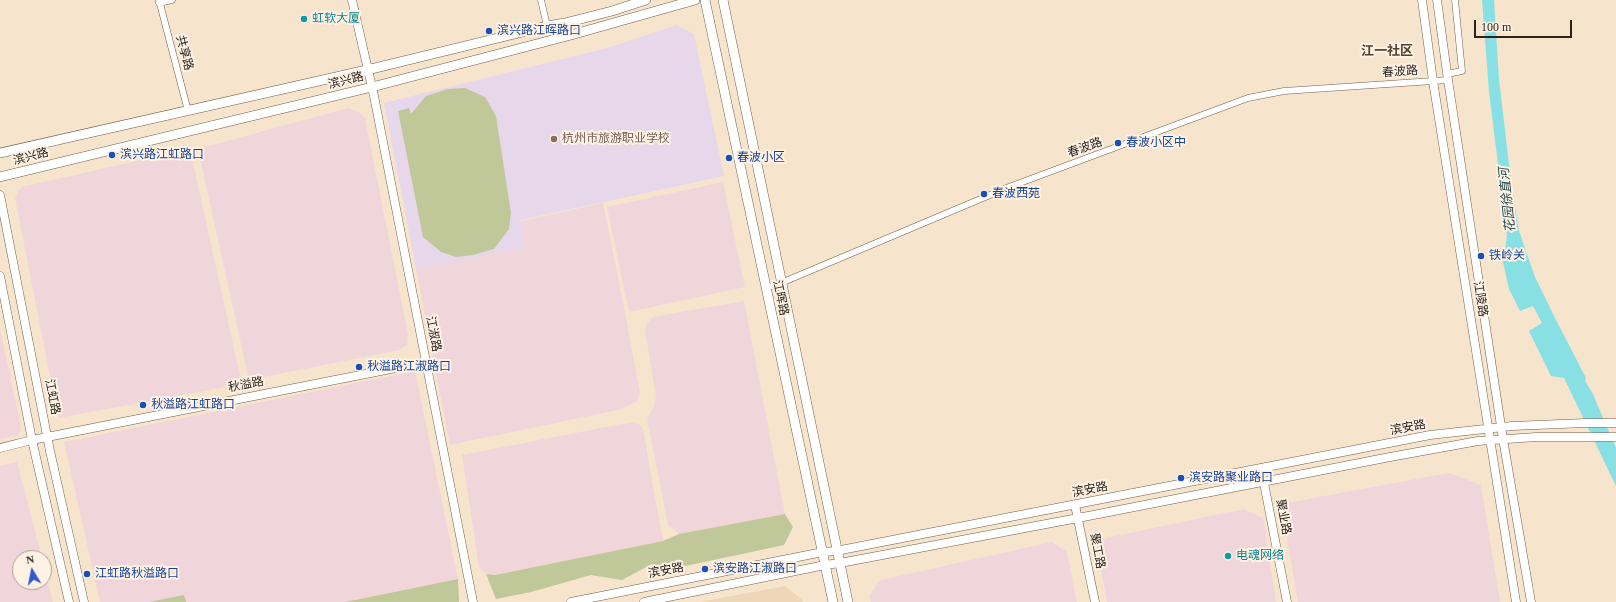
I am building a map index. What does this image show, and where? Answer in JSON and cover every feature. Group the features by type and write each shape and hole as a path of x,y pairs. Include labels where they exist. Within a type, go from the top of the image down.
{"main road":[{"name":"江淑路","path":"352,0 372,87 473,602"},
{"name":"滨兴路","path":"0,153 188,112 367,70 547,26 565,23 612,11 646,0"},
{"name":"滨兴路","path":"0,177 372,87 578,33 695,0"},
{"name":"江晖路","path":"704,0 833,602"},
{"name":"江晖路","path":"723,0 836,551 848,602"},
{"name":"江陵路","path":"1422,0 1433,81 1516,602"},
{"name":"江陵路","path":"1437,0 1447,77 1502,439 1531,602"},
{"name":"江虹路","path":"0,195 47,437 84,602"},
{"path":"0,276 32,440 69,602"},
{"name":"秋溢路","path":"0,448 32,440 426,362"},
{"name":"滨安路","path":"571,602 823,552 836,551 1430,436 1501,427 1616,423"},
{"name":"滨安路","path":"644,602 825,565 1264,483 1390,457 1489,439 1614,437"},
{"name":"聚业路","path":"1264,483 1287,602"},
{"name":"聚工路","path":"1075,505 1095,602"}],"street":[{"path":"159,2 172,0"},
{"path":"541,0 547,26"},
{"path":"1447,77 1462,72 1455,0"},
{"name":"共享路","path":"159,2 188,112"},
{"name":"春波路","path":"766,288 1009,187 1248,98 1284,91 1433,81 1447,77"}],"shaded area":[{"name":"杭州市旅游职业学校","path":"677,25 694,34 724,176 521,220 524,248 416,269 384,103 607,48"},
{"path":"348,108 357,111 365,118 408,335 407,345 399,350 249,380 198,149"},
{"path":"190,149 242,384 58,418 15,198 21,187"},
{"path":"723,182 745,287 629,312 607,207"},
{"path":"603,203 640,393 636,402 622,409 450,445 416,269 524,248 521,221"},
{"path":"744,301 785,514 679,534 668,525 647,418 653,408 656,396 645,331 647,323 653,317"},
{"path":"0,329 21,427 19,435 0,439"},
{"path":"415,371 458,579 345,602 100,602 64,442"},
{"path":"632,422 639,424 643,429 663,541 495,575 486,574 479,567 462,455"},
{"path":"17,462 40,550 12,550 12,590 50,590 53,602 0,602 0,466"},
{"path":"1449,473 1481,485 1500,602 1298,602 1281,504"},
{"path":"1244,509 1263,518 1276,602 1107,602 1097,548 1106,538"},
{"path":"1052,542 1067,552 1077,602 871,602 869,596 881,580"},
{"path":"785,586 803,602 700,602"}],"green space":[{"path":"465,88 485,97 496,116 511,213 509,229 494,249 473,255 456,257 441,252 423,237 398,111 409,108 411,114 426,96 448,89"},
{"path":"785,514 793,527 784,545 676,568 652,564 622,580 591,575 531,592 496,599 486,574 495,575 663,541 679,534"},
{"path":"458,579 459,602 345,602"},
{"path":"184,595 186,602 149,602"}],"water":[{"name":"花园徐直河","path":"1482,0 1494,0 1499,79 1510,173 1519,231 1535,277 1586,378 1585,381 1592,392 1616,448 1616,486 1564,378 1551,376 1529,331 1542,323 1533,306 1520,311 1509,289 1503,262 1507,236 1489,92"}],"place":[{"name":"虹软大厦","path":"304,19"},
{"name":"滨兴路江晖路口","path":"489,31"},
{"name":"杭州市旅游职业学校","path":"554,139"},
{"name":"春波小区中","path":"1118,143"},
{"name":"滨兴路江虹路口","path":"112,155"},
{"name":"春波小区","path":"729,158"},
{"name":"春波西苑","path":"984,194"},
{"name":"铁岭关","path":"1481,256"},
{"name":"秋溢路江淑路口","path":"359,367"},
{"name":"秋溢路江虹路口","path":"143,405"},
{"name":"滨安路聚业路口","path":"1181,478"},
{"name":"电魂网络","path":"1228,556"},
{"name":"滨安路江淑路口","path":"705,569"},
{"name":"江虹路秋溢路口","path":"87,574"}],"district":[{"name":"江一社区","path":"1387,52"}]}
